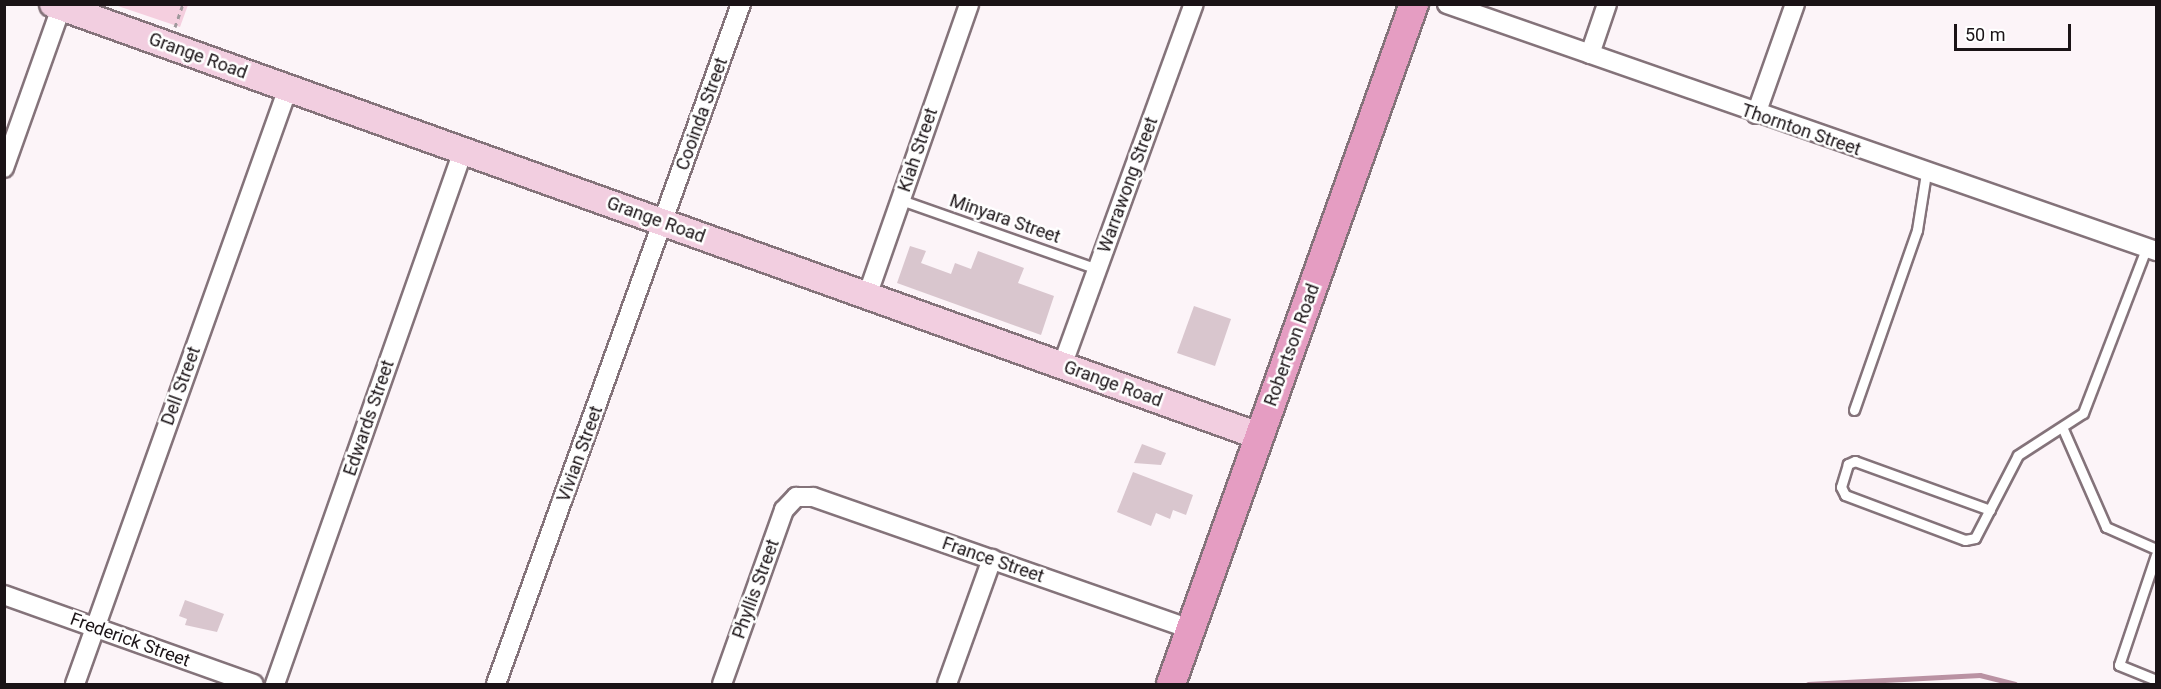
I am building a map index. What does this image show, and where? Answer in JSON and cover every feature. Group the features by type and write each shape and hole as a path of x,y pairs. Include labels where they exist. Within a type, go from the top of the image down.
{"main road":[{"name":"Robertson Road","path":"1171,684 1414,4"},
{"name":"Grange Road","path":"57,6 1259,436"}],"street":[{"name":"Cooinda Street","path":"663,223 741,4"},
{"name":"Kiah Street","path":"867,296 969,4"},
{"name":"Warrawong Street","path":"1062,366 1194,4"},
{"name":"Thornton Street","path":"1447,4 1756,114 2151,250"},
{"path":"1590,54 1607,4"},
{"path":"1756,114 1795,4"},
{"path":"4,168 57,6"},
{"name":"Dell Street","path":"75,684 288,88"},
{"name":"Edwards Street","path":"275,684 463,151"},
{"name":"Vivian Street","path":"496,684 663,223"},
{"name":"France Street","path":"796,497 813,497 1190,629"},
{"name":"Phyllis Street","path":"722,684 784,510 796,497"},
{"path":"947,684 992,559"},
{"name":"Frederick Street","path":"4,595 254,684"}],"lane":[{"path":"1854,410 1917,230 1926,173"},
{"name":"Minyara Street","path":"901,200 1097,269"},
{"path":"1990,510 1855,461 1848,464 1840,487 1845,495 1965,540 1980,533 2018,455 2063,429 2087,404 2151,250"},
{"path":"2063,429 2106,527 2157,549"},
{"path":"2157,555 2119,665 2157,680"}],"path":[{"path":"175,27 183,4"}],"shaded area":[{"path":"115,5 188,5 180,27"}],"building":[{"path":"910,246 926,251 921,263 951,274 955,263 971,269 978,251 1024,268 1018,283 1054,296 1041,335 897,283"},
{"path":"1194,306 1231,319 1215,366 1177,353"},
{"path":"1142,444 1166,453 1161,465 1134,463"},
{"path":"1133,472 1193,495 1186,515 1173,510 1170,519 1156,513 1151,526 1117,512"},
{"path":"185,600 224,614 217,632 185,625 187,619 179,616"}],"waterway":[{"path":"1808,684 1980,675 2015,684"}]}
